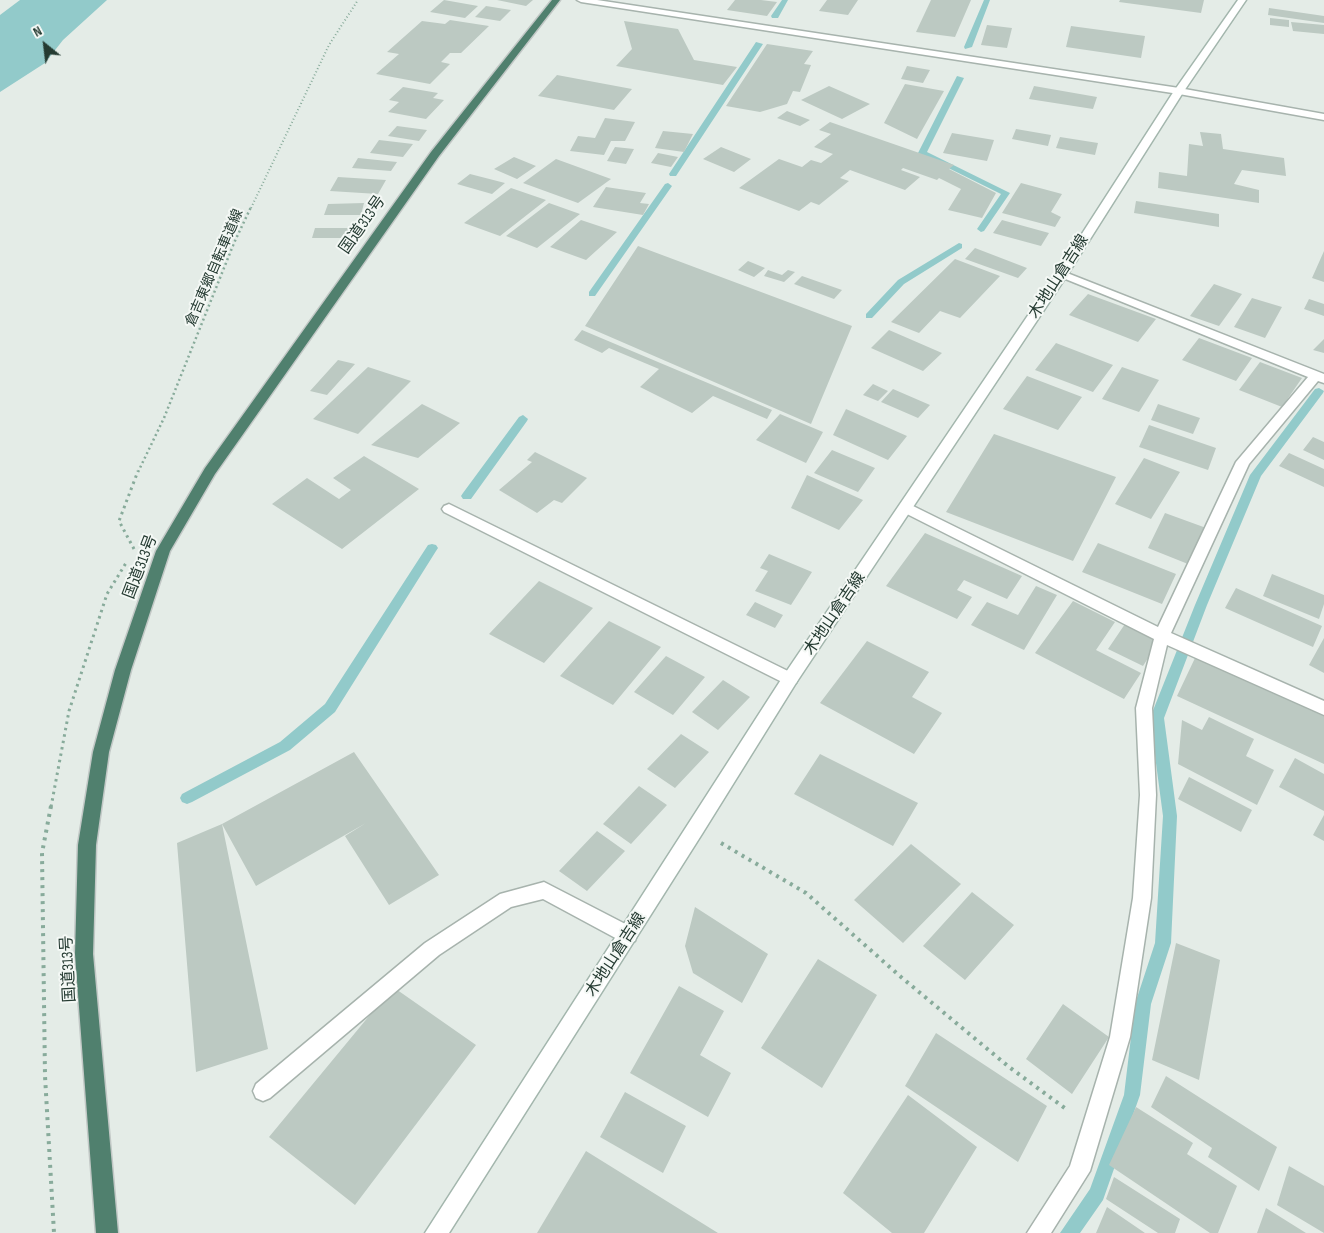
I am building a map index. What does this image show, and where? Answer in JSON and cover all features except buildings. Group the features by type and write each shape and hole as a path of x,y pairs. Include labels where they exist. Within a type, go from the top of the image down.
{"highway":[{"name":"国道313号","path":"107,1233 84,954 88,845 101,752 122,670 162,551 210,471 396,209 436,154 556,0"}],"street":[{"path":"580,0 1179,91 1324,117"},
{"name":"木地山倉吉線","path":"436,1233 696,829 790,679 1062,274 1179,91 1242,0"},
{"path":"1038,1233 1079,1171 1120,1036 1142,898 1148,795 1144,708 1162,636 1243,462 1320,377 1062,274"},
{"path":"906,508 1162,636 1324,708"},
{"path":"449,509 790,679"},
{"path":"263,1091 432,949 506,900 544,890 628,935"}],"path":[{"name":"倉吉東郷自転車道線","path":"134,550 119,522 138,471 164,418 234,243 329,45 358,0"},
{"path":"696,829 806,893 901,977 1009,1067 1092,1128"}],"water":[{"path":"20,0 107,0 63,40 45,63 0,92 0,15"}],"waterway":[{"path":"775,16 785,0"},
{"path":"968,47 987,0"},
{"path":"673,174 759,44"},
{"path":"960,78 922,153 1006,193 981,229"},
{"path":"592,294 668,186"},
{"path":"869,316 901,282 959,246"},
{"path":"1069,1233 1097,1194 1132,1095 1143,1004 1163,943 1170,816 1157,718 1201,605 1256,475 1319,391"},
{"path":"467,496 523,419"},
{"path":"187,798 285,746 330,708 432,548"}]}
